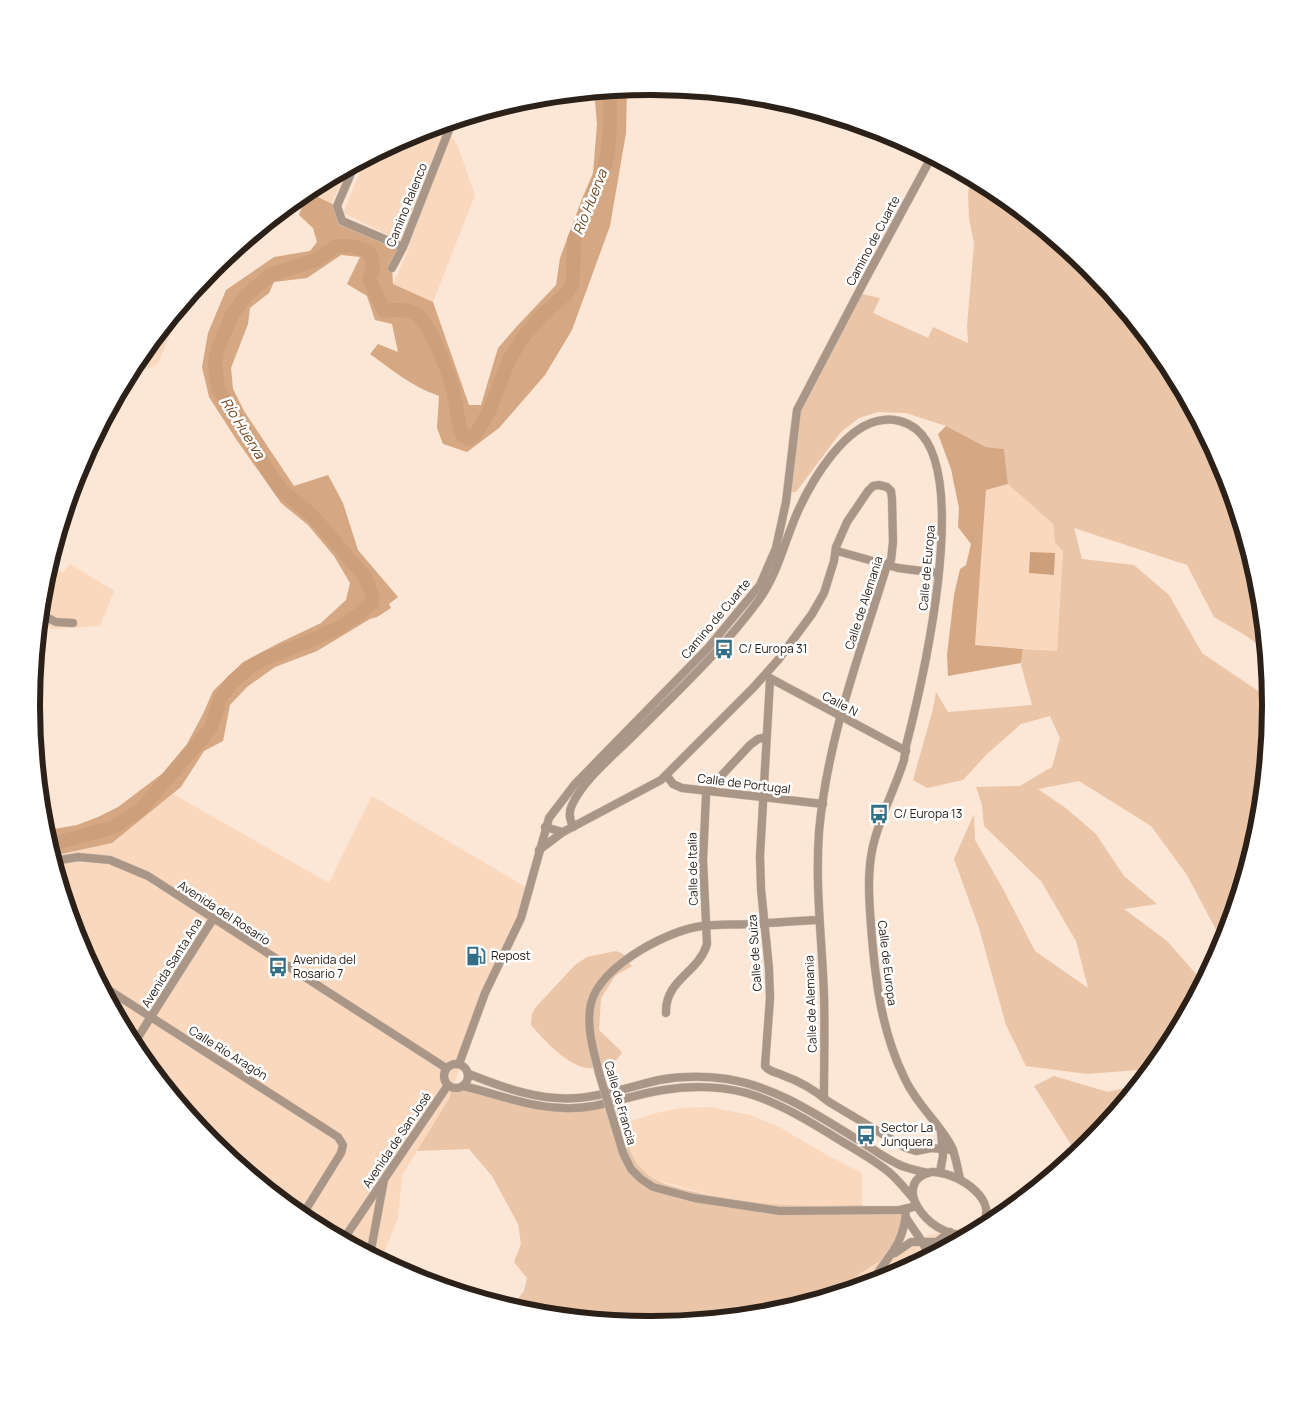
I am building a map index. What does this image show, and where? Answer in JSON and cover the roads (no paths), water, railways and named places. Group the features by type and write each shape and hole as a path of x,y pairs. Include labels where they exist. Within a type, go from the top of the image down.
{"street":[{"name":"Camino Ralenco","path":"392,268 403,247 449,129"},
{"name":"Camino de Cuarte","path":"459,1064 485,993 521,918 549,818 575,784 708,648 760,585 776,548 786,502 797,410 929,162"},
{"path":"352,173 337,206 342,220 403,247"},
{"name":"Calle de Europa","path":"572,827 569,814 570,808 583,789 598,771 732,634 759,600 775,574 792,524 810,489 844,442 858,428 880,420 896,420 917,429 927,442 938,476 942,505 942,549 925,665 900,774 878,830 870,859 869,897 876,978 885,1026 892,1050 904,1080 949,1142 953,1150 960,1179"},
{"name":"Calle de Alemania","path":"539,850 563,832 667,776 767,677 812,614 824,593 837,551 836,547 847,522 860,500 873,486 879,484 887,487 891,492 892,499 893,542 890,560 840,717 830,754 823,804 817,864 818,920 825,1028 824,1097"},
{"path":"837,551 887,565 938,573"},
{"path":"47,617 56,622 73,623"},
{"name":"Calle N","path":"767,677 906,751"},
{"name":"Calle de Suiza","path":"767,677 760,856 770,998 765,1066 768,1070 797,1082 824,1097 829,1102 906,1148 919,1151 931,1148 953,1150"},
{"path":"707,791 750,745 758,739 766,737"},
{"name":"Calle de Portugal","path":"667,776 678,787 823,804"},
{"name":"Calle de Italia","path":"666,1013 666,1000 671,990 705,951 708,939 703,860 703,827 707,791"},
{"path":"544,831 563,832"},
{"path":"544,831 555,838"},
{"name":"Avenida del Rosario","path":"60,860 78,857 110,860 148,876 446,1068"},
{"name":"Avenida Santa Ana","path":"138,1037 213,919"},
{"name":"Calle de Francia","path":"818,920 707,926 687,929 665,938 617,966 601,982 593,996 589,1023 600,1073 623,1153 631,1169 653,1187 694,1198 780,1211 906,1210 917,1206"},
{"name":"Calle Río Aragón","path":"112,992 335,1135 342,1142 341,1154 306,1210"},
{"path":"464,1086 469,1074 465,1067 459,1064 452,1064 446,1068 444,1075 448,1085 455,1088 464,1086 539,1106 590,1108 662,1090 694,1087 727,1089 756,1096 800,1116 880,1165 913,1198 931,1223 957,1234"},
{"path":"469,1074 514,1091 561,1098 592,1096 652,1082 681,1078 705,1077 748,1084 769,1090 788,1099 893,1162 928,1173"},
{"name":"Avenida de San José","path":"346,1236 448,1085"},
{"path":"931,1148 936,1144 941,1132"},
{"name":"Calle de Europa","path":"940,1172 943,1161 941,1132"},
{"path":"913,1198 913,1188 920,1177 928,1173 940,1172 960,1179 971,1187 979,1196 984,1206 985,1217"},
{"path":"371,1248 384,1177"},
{"path":"365,1208 378,1214"},
{"path":"880,1272 898,1246 906,1218 906,1210"},
{"path":"906,1218 926,1250"},
{"path":"937,1245 950,1232"},
{"path":"892,1255 909,1242 938,1242"}],"waterway":[{"name":"Río Huerva","path":"56,843 114,827 141,809 211,728 220,699 232,682 250,667 264,659 340,627 372,603 372,595 365,577 313,516 281,490 218,388 215,363 218,348 232,315 246,296 270,275 316,260 336,246 352,246 365,250 371,255 373,267 369,279 384,311 410,311 419,317 431,334 449,376 462,435 468,439 476,434 489,411 510,358 525,335 542,315 567,293 573,283 574,240 604,170 608,151 610,96"}],"place":[{"name":"C/ Europa 31","path":"724,649"},
{"name":"C/ Europa 13","path":"879,814"},
{"name":"Repost","path":"476,956"},
{"name":"Avenida del Rosario 7","path":"278,967"},
{"name":"Sector La Junquera","path":"866,1135"}]}
